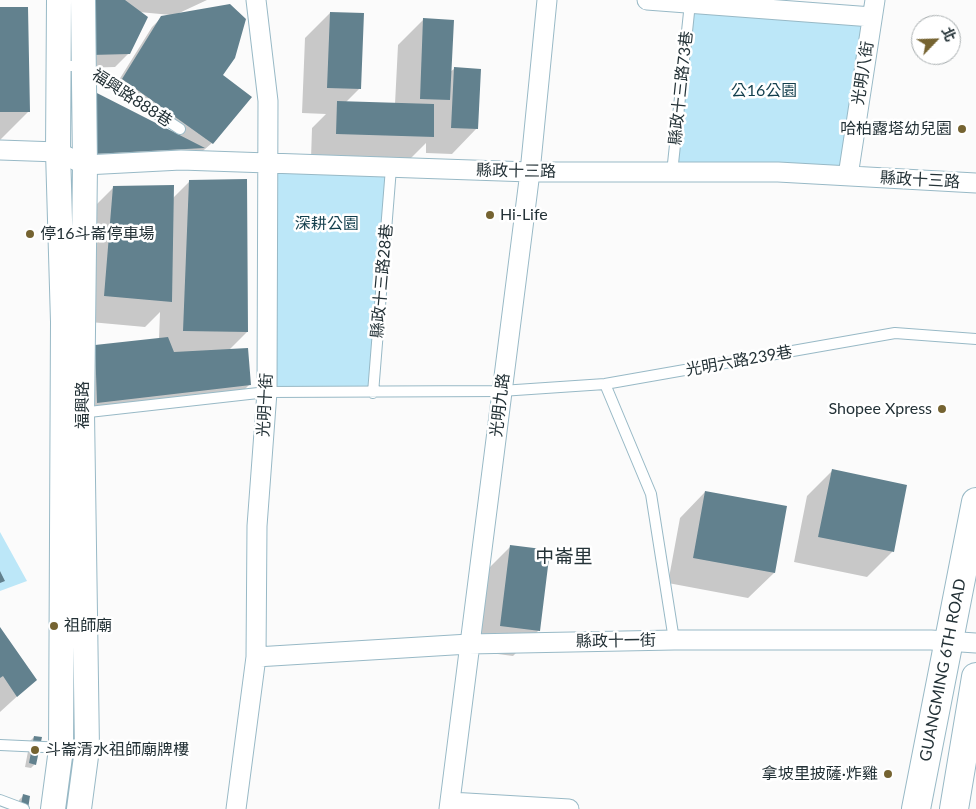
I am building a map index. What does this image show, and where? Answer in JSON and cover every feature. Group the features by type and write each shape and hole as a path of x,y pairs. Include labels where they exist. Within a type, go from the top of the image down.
{"main road":[{"name":"GUANGMING 6TH ROAD","path":"916,809 976,502"},
{"name":"GUANGMING 6TH ROAD","path":"954,809 976,676"}],"street":[{"name":"福興路","path":"59,0 58,152 63,322 72,414 87,750 79,809"},
{"name":"福興路","path":"54,809 61,749 72,414 85,165 83,0"},
{"name":"光明十街","path":"236,809 256,657 257,526 267,392 268,101 256,0"},
{"name":"光明九路","path":"450,805 530,172 548,0"},
{"path":"647,0 873,9"},
{"name":"光明八街","path":"848,176 873,9"},
{"path":"0,150 58,152"},
{"name":"縣政十三路","path":"58,152 85,165 181,160 268,165 327,164 530,172 778,172 976,183"},
{"name":"縣政十一街","path":"256,657 469,644 674,640 948,641 976,643"},
{"path":"450,805 568,809"}],"lane":[{"name":"縣政十三路73巷","path":"672,173 690,3"},
{"path":"59,66 84,66"},
{"name":"福興路888巷","path":"84,66 180,129"},
{"name":"縣政十三路28巷","path":"372,393 391,168"},
{"name":"光明六路239巷","path":"72,414 267,392 501,391 605,384 895,333 976,339"},
{"path":"605,384 651,494 674,640"},
{"path":"0,745 87,750"},
{"path":"0,800 24,809"}],"green space":[{"name":"公16公園","path":"690,3 872,17 848,176 672,173"},
{"name":"深耕公園","path":"268,165 391,168 373,393 267,392"},
{"path":"0,532 27,581 0,591"}],"building":[{"path":"91,0 125,0 148,17 130,54 91,55"},
{"path":"230,4 246,19 235,58 223,75 252,97 213,144 122,79 161,16"},
{"path":"0,7 28,7 30,112 0,112"},
{"path":"330,12 364,13 361,89 327,88"},
{"path":"423,18 454,20 450,100 420,99"},
{"path":"454,67 481,69 478,129 451,128"},
{"path":"91,90 205,148 92,154"},
{"path":"337,101 434,104 434,137 336,134"},
{"path":"247,179 248,332 183,331 189,180"},
{"path":"174,185 172,302 104,296 113,186"},
{"path":"168,337 174,352 248,348 251,385 97,403 95,345"},
{"path":"832,469 907,485 894,552 818,537"},
{"path":"705,491 787,506 775,573 693,558"},
{"path":"510,545 550,550 540,631 500,626"},
{"path":"0,571 5,581 0,583"},
{"path":"0,627 37,680 17,697 3,676 0,678"},
{"name":"斗崙清水祖師廟牌樓","path":"34,736 42,737 36,765 29,763"},
{"path":"23,794 30,796 28,809 20,809"}],"place":[{"name":"哈柏露塔幼兒園","path":"962,129"},
{"name":"Hi-Life","path":"490,215"},
{"name":"停16斗崙停車場","path":"30,234"},
{"name":"Shopee Xpress","path":"942,409"},
{"name":"祖師廟","path":"54,626"},
{"name":"斗崙清水祖師廟牌樓","path":"35,750"},
{"name":"拿坡里披薩·炸雞","path":"888,774"}],"district":[{"name":"中崙里","path":"564,557"}]}
